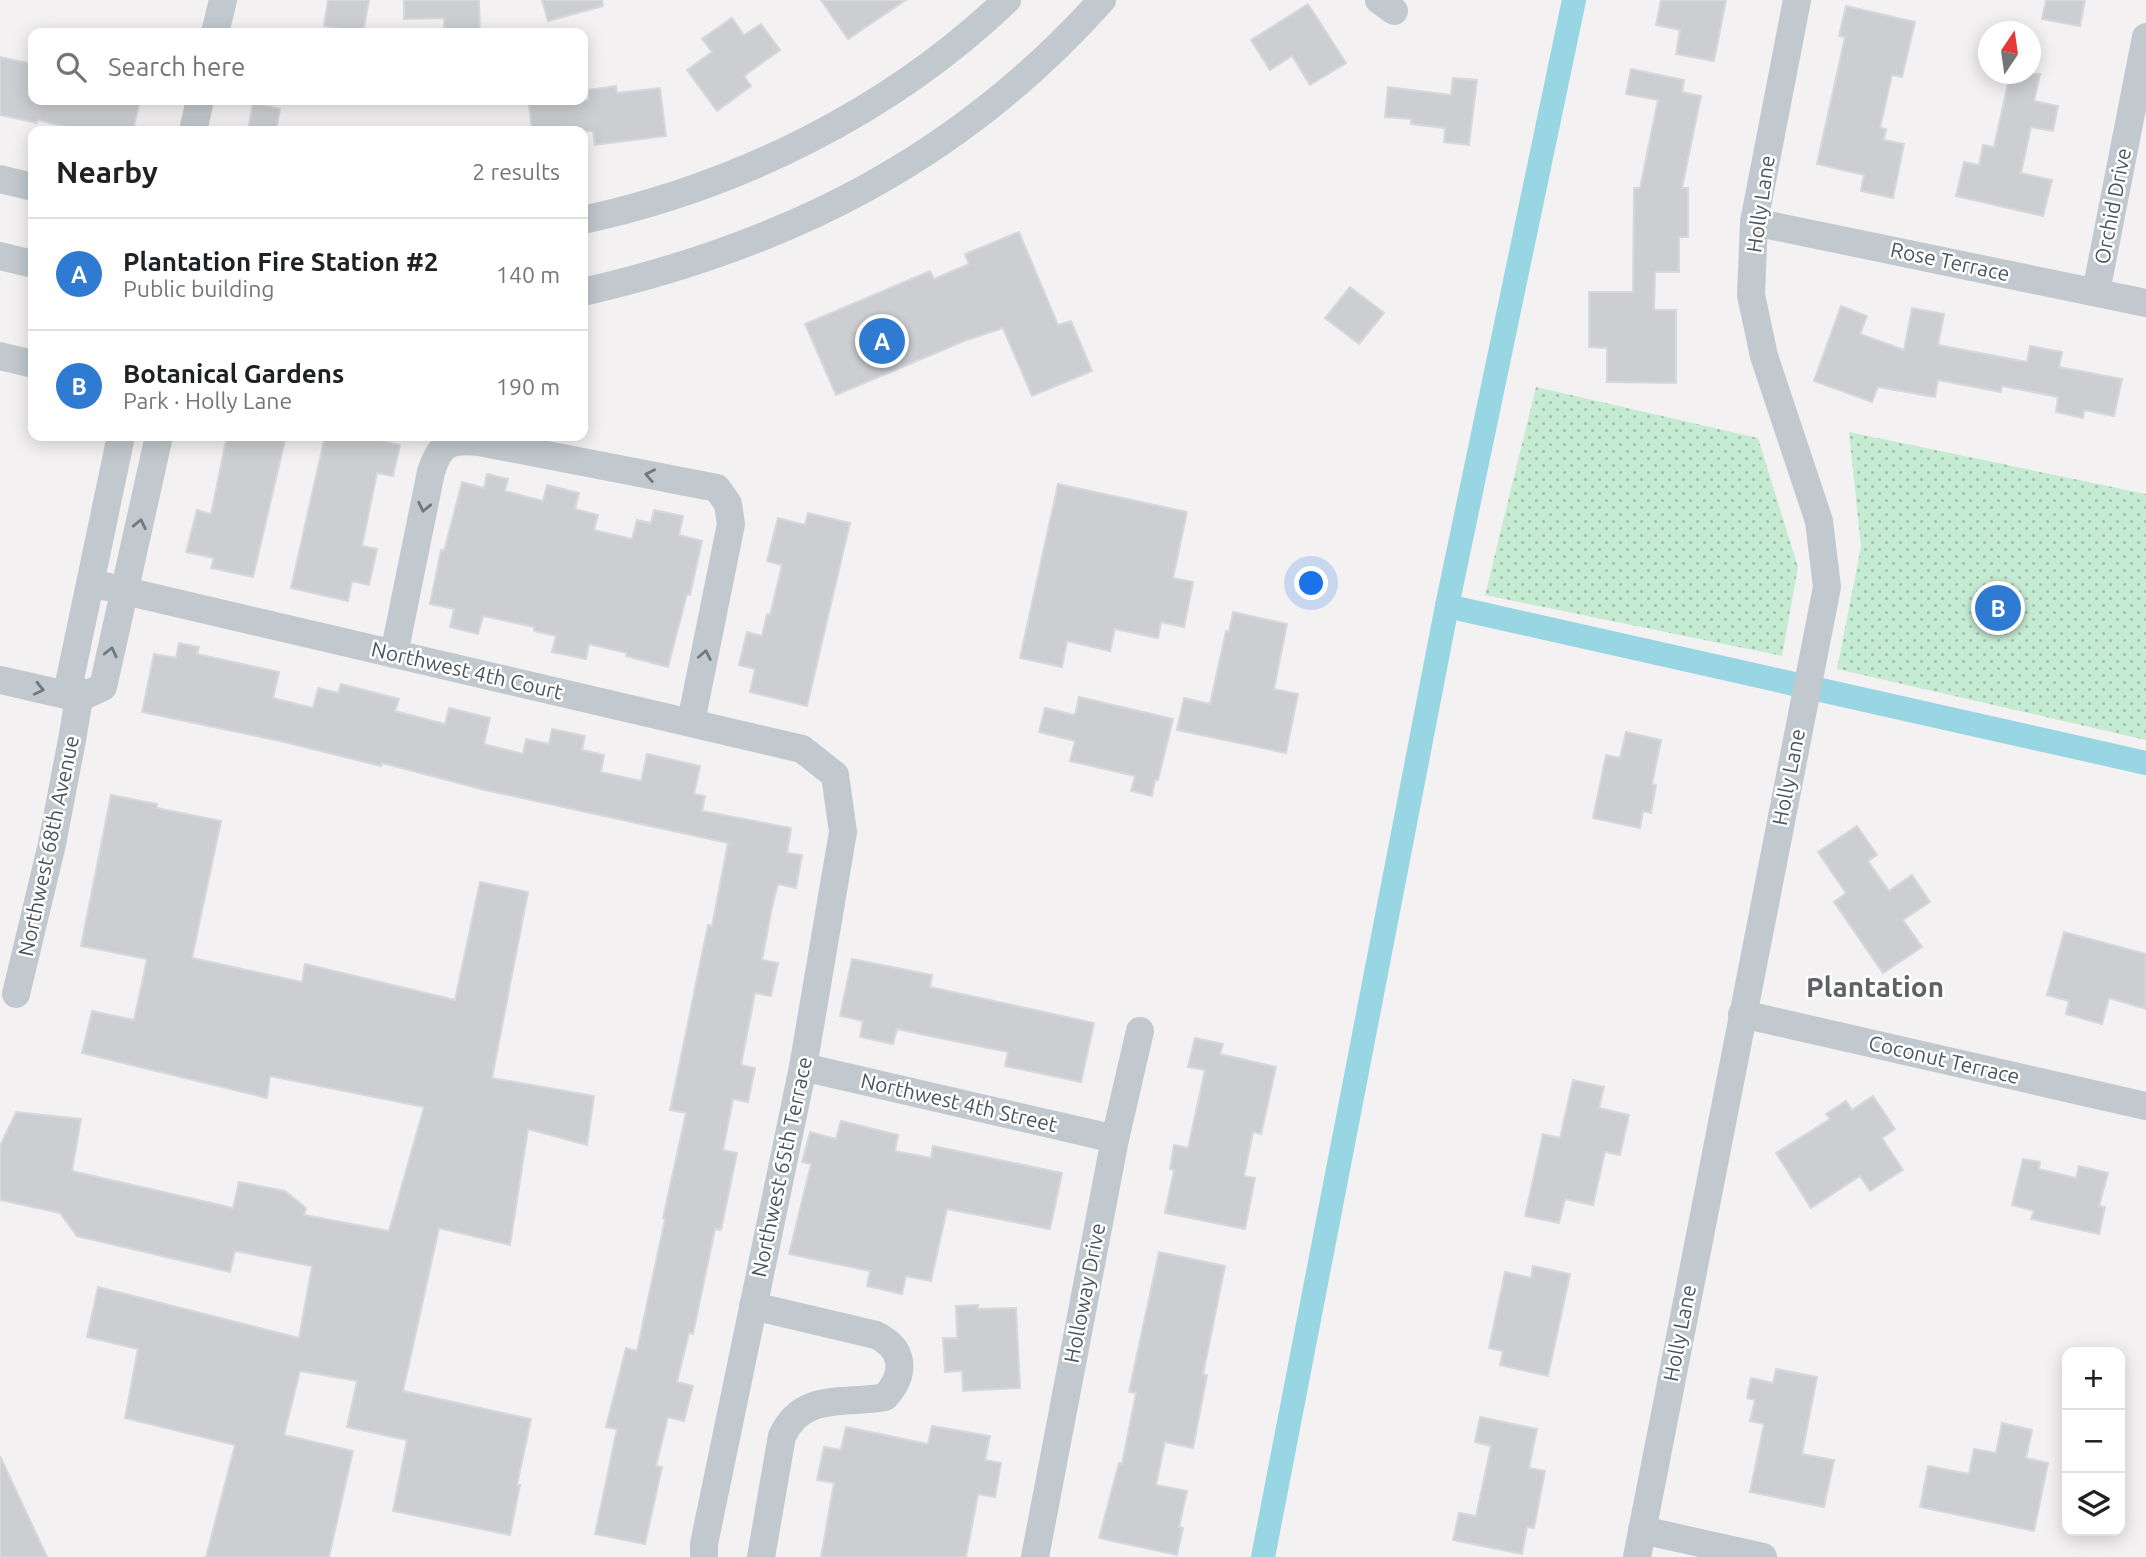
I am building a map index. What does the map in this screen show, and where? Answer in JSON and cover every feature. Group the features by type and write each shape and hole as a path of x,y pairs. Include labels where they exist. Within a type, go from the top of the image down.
{"street":[{"path":"216,28 223,0"},
{"path":"588,219 717,181 780,154 836,124 926,68 1007,0"},
{"path":"588,291 634,280 737,247 819,212 890,177 975,119 1059,45 1102,0"},
{"name":"Holly Lane","path":"1639,1543 1827,587 1819,521 1764,356 1751,295 1754,222 1797,0"},
{"name":"Orchid Drive","path":"2096,292 2146,37"},
{"path":"194,126 199,105"},
{"path":"0,179 28,186"},
{"name":"Rose Terrace","path":"1754,222 2146,303"},
{"path":"0,256 28,263"},
{"path":"0,356 28,363"},
{"name":"Northwest 68th Avenue","path":"16,994 52,844 79,698 70,679 120,441"},
{"path":"0,680 79,698 103,687 158,441"},
{"path":"394,654 431,472 436,456 446,444 480,442 717,488 728,504 731,524 691,722"},
{"name":"Northwest 4th Court","path":"92,583 802,749 835,775"},
{"name":"Northwest 65th Terrace","path":"704,1557 704,1544 803,1067 843,832 835,775"},
{"name":"Coconut Terrace","path":"1742,1014 2146,1106"},
{"name":"Holloway Drive","path":"1035,1557 1115,1139 1140,1031"},
{"name":"Northwest 4th Street","path":"803,1067 1115,1139"},
{"path":"753,1306 876,1335 889,1341 900,1358 899,1374 894,1387 885,1397 822,1402 794,1417 787,1425 782,1436 761,1557"},
{"path":"1639,1543 1763,1557"}],"green space":[{"path":"1536,387 1758,438 1798,567 1782,656 1485,595"},
{"path":"1849,432 2146,494 2146,740 1837,669 1861,547"}],"building":[{"path":"328,0 369,0 364,28 324,26"},
{"path":"404,0 479,0 480,28 444,28 444,18 404,19"},
{"path":"542,0 602,0 603,6 548,21"},
{"path":"821,0 906,0 848,39"},
{"path":"1661,0 1726,0 1714,61 1676,54 1680,30 1656,25"},
{"path":"2046,0 2085,0 2080,26 2042,19"},
{"path":"1308,4 1346,63 1310,85 1292,56 1270,70 1251,40"},
{"path":"1846,6 1915,22 1902,77 1892,75 1880,128 1886,129 1884,140 1904,144 1893,198 1861,191 1864,175 1817,164 1845,37 1839,36"},
{"path":"732,18 744,35 761,24 780,50 744,76 751,86 717,111 687,70 712,52 702,39"},
{"path":"0,57 28,63 28,105 139,105 134,126 63,126 0,115"},
{"path":"1631,69 1684,80 1682,92 1701,96 1682,188 1688,188 1688,237 1679,237 1679,272 1655,272 1654,310 1676,310 1676,383 1607,382 1607,348 1589,347 1589,292 1633,292 1634,188 1640,188 1658,100 1626,94"},
{"path":"1453,78 1477,80 1469,145 1444,142 1445,128 1411,124 1411,119 1385,117 1388,87 1451,95"},
{"path":"2008,84 2038,84 2034,101 2058,106 2053,131 2031,127 2021,173 2052,180 2043,216 1956,196 1964,162 1979,165 1983,145 1994,147"},
{"path":"616,86 617,93 660,88 666,136 595,145 593,131 588,131 588,126 531,126 529,105 588,105 588,90"},
{"path":"253,105 280,109 277,126 249,126"},
{"path":"1019,232 1058,325 1071,321 1092,371 1032,396 1003,328 964,341 836,395 805,324 930,271 934,279 969,264 965,254"},
{"path":"1350,287 1384,313 1359,344 1325,318"},
{"path":"1841,306 1867,316 1860,334 1904,350 1912,308 1944,314 1938,345 2027,362 2030,346 2062,352 2059,367 2122,379 2114,416 2084,410 2083,418 2056,412 2058,397 2002,386 2001,392 1938,380 1935,397 1878,387 1872,402 1814,381"},
{"path":"226,441 285,441 253,577 211,568 214,558 186,552 197,510 211,514"},
{"path":"324,441 382,441 400,445 393,476 377,473 362,546 377,549 369,585 352,581 348,601 291,588"},
{"path":"487,474 508,479 505,491 543,501 547,485 579,493 575,509 598,515 594,530 632,539 637,520 651,523 654,510 683,516 679,535 702,541 690,595 687,594 668,667 589,644 586,659 552,652 556,636 534,631 534,627 483,616 478,634 450,627 454,609 430,604 441,550 444,551 462,482 484,488"},
{"path":"1058,484 1187,512 1173,578 1193,582 1184,627 1161,622 1158,638 1115,629 1110,651 1067,641 1062,667 1020,658"},
{"path":"808,513 850,523 807,706 750,692 755,669 739,665 747,632 762,636 767,614 770,615 782,565 767,561 778,518 805,525"},
{"path":"1233,612 1287,624 1274,689 1298,694 1286,753 1177,730 1184,698 1210,704 1226,631 1229,632"},
{"path":"179,643 199,647 197,654 279,672 273,698 313,708 318,688 338,693 341,684 399,699 395,711 445,724 449,708 490,718 484,744 523,754 526,739 549,744 552,729 585,736 582,750 604,755 601,772 641,781 647,754 700,766 694,794 705,796 702,811 791,828 787,853 802,855 796,888 778,884 772,907 762,960 778,963 771,996 755,993 741,1065 755,1068 748,1102 733,1099 723,1150 737,1153 721,1230 715,1229 693,1334 689,1333 677,1382 693,1386 684,1421 668,1417 656,1466 662,1467 645,1544 595,1534 617,1429 606,1427 626,1348 637,1351 665,1219 663,1218 686,1113 670,1110 708,925 712,926 728,843 485,790 382,763 381,766 280,741 142,712 154,654 176,658"},
{"path":"1079,697 1173,719 1152,796 1131,791 1135,776 1070,761 1075,741 1039,732 1045,708 1075,715"},
{"path":"1626,732 1661,740 1652,784 1656,785 1651,813 1643,811 1640,828 1593,818 1606,755 1620,758"},
{"path":"111,795 221,821 192,958 302,982 305,964 455,1000 480,882 528,892 492,1078 594,1096 587,1145 528,1129 510,1245 439,1228 403,1391 531,1419 510,1535 393,1511 407,1440 347,1427 357,1381 300,1371 284,1435 353,1451 329,1557 206,1557 235,1445 125,1418 138,1349 87,1337 98,1287 299,1338 312,1266 235,1251 230,1272 77,1236 60,1213 0,1200 0,1146 16,1112 81,1119 72,1171 233,1208 239,1182 285,1191 306,1208 304,1215 389,1231 424,1107 270,1076 267,1098 82,1053 92,1011 134,1020 147,959 81,946"},
{"path":"1857,826 1877,855 1868,861 1889,891 1912,875 1930,902 1903,920 1922,947 1883,973 1834,902 1846,893 1818,852"},
{"path":"2064,932 2146,954 2146,1009 2109,998 2102,1024 2066,1014 2069,1001 2047,995"},
{"path":"852,959 932,975 930,987 1094,1023 1081,1082 1005,1066 1008,1052 897,1029 893,1044 860,1037 863,1021 840,1016"},
{"path":"1195,1038 1223,1044 1220,1054 1276,1067 1261,1134 1253,1132 1244,1176 1255,1178 1245,1229 1165,1213 1174,1170 1170,1169 1174,1145 1188,1148 1205,1070 1188,1067"},
{"path":"1573,1080 1604,1087 1599,1108 1629,1115 1620,1155 1605,1152 1593,1205 1565,1199 1559,1223 1525,1216 1543,1134 1560,1138"},
{"path":"1873,1096 1895,1129 1882,1138 1903,1170 1870,1191 1860,1176 1811,1208 1776,1153 1830,1119 1826,1114 1846,1101 1852,1110"},
{"path":"841,1121 898,1135 895,1151 931,1158 933,1146 1062,1173 1050,1229 947,1209 931,1281 906,1276 902,1294 867,1286 870,1271 789,1254 811,1164 802,1162 810,1132 836,1139"},
{"path":"2023,1159 2040,1162 2039,1169 2076,1178 2079,1166 2108,1173 2099,1206 2105,1207 2099,1234 2031,1219 2034,1211 2012,1205"},
{"path":"1159,1252 1225,1266 1203,1374 1207,1375 1193,1448 1165,1442 1156,1485 1187,1491 1179,1527 1183,1528 1177,1555 1099,1538 1119,1463 1122,1464 1136,1393 1129,1392"},
{"path":"1533,1266 1570,1274 1548,1376 1500,1365 1503,1351 1489,1348 1505,1272 1531,1278"},
{"path":"978,1305 978,1309 1016,1308 1020,1388 963,1391 962,1371 945,1372 943,1338 957,1338 956,1306"},
{"path":"1776,1369 1817,1377 1802,1454 1834,1460 1824,1507 1750,1492 1764,1424 1750,1421 1755,1400 1747,1398 1751,1378 1773,1383"},
{"path":"1480,1417 1537,1429 1529,1468 1545,1471 1534,1528 1527,1527 1522,1554 1453,1540 1459,1513 1476,1516 1491,1446 1475,1442"},
{"path":"2002,1423 2032,1430 2026,1458 2048,1463 2034,1531 1920,1507 1928,1466 1969,1474 1974,1449 1996,1453"},
{"path":"932,1426 990,1436 985,1460 1001,1463 995,1497 978,1494 966,1557 821,1557 834,1483 817,1480 824,1447 841,1450 846,1427 928,1444"},
{"path":"0,1456 47,1557 0,1557"}],"waterway":[{"path":"1263,1557 1447,606 1574,0"},
{"path":"1447,606 2146,763"}],"place":[{"name":"Plantation Fire Station #2","path":"882,341"},
{"name":"Botanical Gardens","path":"1998,608"}],"district":[{"name":"Plantation","path":"1875,987"}]}
